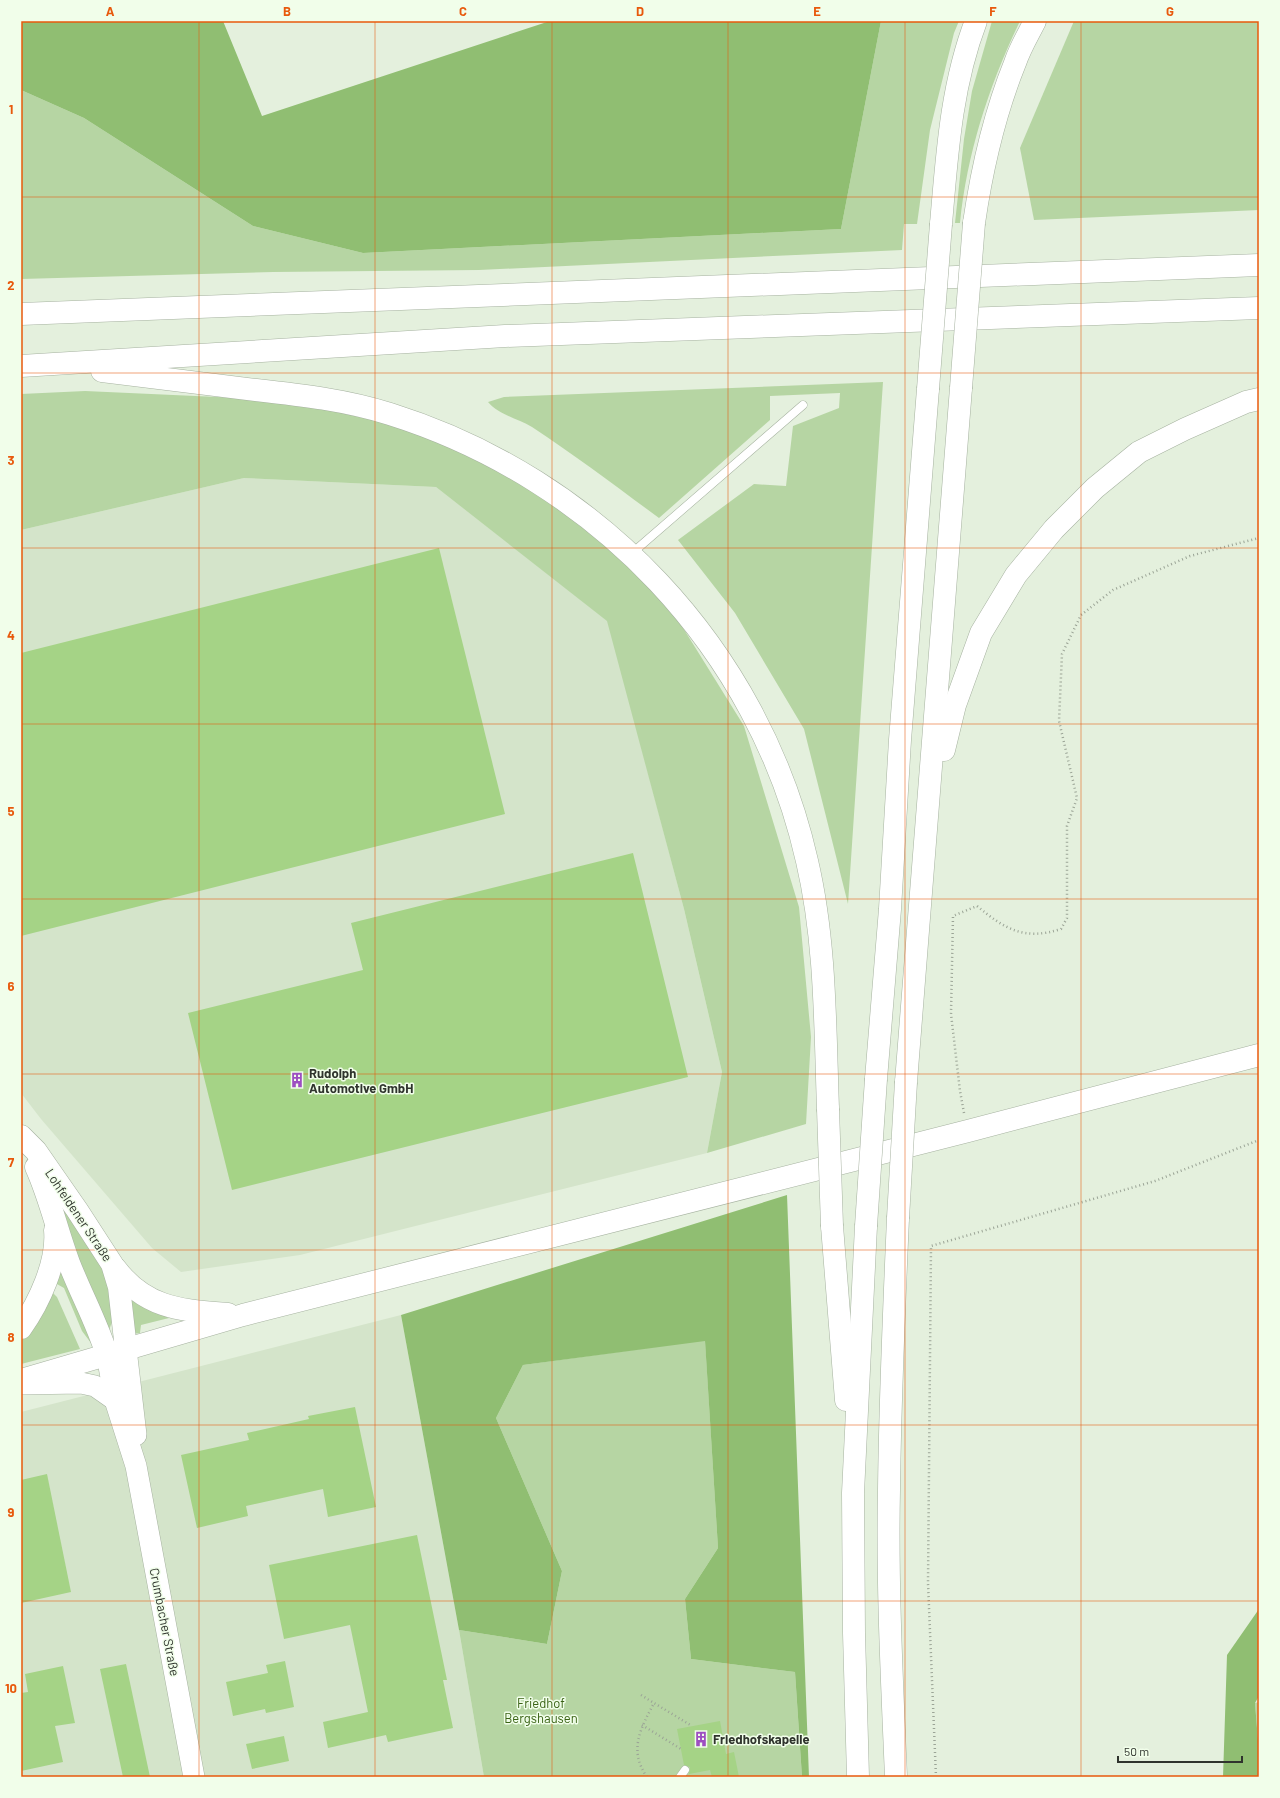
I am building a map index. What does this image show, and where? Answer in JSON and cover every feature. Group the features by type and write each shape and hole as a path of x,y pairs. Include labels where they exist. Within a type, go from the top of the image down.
{"main road":[{"path":"858,1777 854,1632 853,1493 866,1226 890,909 900,740 948,146 955,97 968,44 976,21"},
{"path":"896,1777 890,1637 889,1491 892,1338 906,1082 974,223 982,174 994,121 1015,62 1035,21"},
{"path":"21,314 1259,266"},
{"path":"21,366 505,336 1259,308"},
{"path":"48,365 332,399 388,413 443,432 496,457 546,487 594,521 632,554 677,602 713,648 744,698 770,750 791,804 807,861 818,918 822,976 832,1226 853,1493"},
{"path":"929,805 955,705 981,633 1021,569 1054,529 1095,488 1139,452 1185,429 1246,402 1259,399"},
{"path":"21,1380 243,1315 968,1131 1259,1055"},
{"name":"Lohfeldener Straße","path":"21,1136 36,1151 112,1264 119,1287 116,1352"},
{"name":"Lohfeldener Straße","path":"21,1140 41,1178 70,1265 102,1341 116,1352"},
{"path":"21,1328 30,1316 45,1284 56,1238 54,1217"},
{"path":"112,1264 132,1288 151,1300 170,1308 243,1315"}],"street":[{"name":"Crumbacher Straße","path":"116,1352 115,1400 136,1466 194,1777"},
{"name":"Crumbacher Straße","path":"116,1352 136,1432 136,1466"},
{"path":"21,1384 81,1383 95,1386 115,1400"}],"lane":[{"path":"632,554 803,405"}],"path":[{"path":"968,1131 960,1091 951,1014 953,916 977,906 998,924 1026,934 1049,933 1061,929 1067,918 1067,826 1077,798 1059,721 1062,654 1082,615 1113,590 1190,556 1259,538"},
{"path":"936,1777 928,1583 932,1246 1155,1181 1259,1140"},
{"path":"641,1695 692,1726"},
{"path":"647,1777 638,1757 639,1733 654,1703"},
{"path":"642,1725 681,1749"}],"shaded area":[{"path":"244,478 436,487 608,621 684,909 722,1072 707,1153 300,1255 181,1272 152,1248 41,1119 21,1093 21,530"},
{"path":"401,1315 459,1630 484,1777 21,1777 21,1412"}],"green space":[{"path":"21,21 223,21 262,116 550,21 881,21 841,229 363,253 253,226 84,118 21,90"},
{"path":"881,21 959,21 954,33 930,130 917,224 904,224 902,250 479,270 273,272 21,279 21,90 84,118 253,226 363,253 841,229"},
{"path":"992,21 1020,21 989,95 968,171 960,223 955,223 964,139 972,91"},
{"path":"1074,21 1259,21 1259,210 1034,220 1020,148"},
{"path":"883,382 848,904 804,729 735,613 678,540 754,484 786,486 793,426 839,408 840,393 770,396 770,420 659,518 532,427 497,410 488,402 504,397"},
{"path":"85,391 283,400 413,429 491,462 606,537 680,623 744,726 799,907 811,1037 806,1124 707,1153 722,1072 684,909 607,621 436,487 244,478 21,530 21,394"},
{"path":"787,1195 809,1777 802,1777 795,1672 691,1659 685,1599 718,1548 705,1341 523,1365 496,1418 562,1571 547,1644 459,1630 401,1315"},
{"path":"61,1206 73,1218 110,1282 112,1322 109,1330 74,1249"},
{"path":"60,1268 93,1341 91,1343 82,1331 64,1288 55,1283"},
{"path":"51,1291 57,1297 80,1349 21,1364 21,1340 29,1332"},
{"path":"132,1299 146,1308 169,1318 141,1325 140,1333 133,1334"},
{"name":"Friedhof Bergshausen","path":"705,1340 718,1548 685,1599 691,1659 795,1672 802,1777 484,1777 459,1630 547,1644 562,1571 496,1418 523,1365"},
{"path":"1259,1609 1259,1696 1255,1703 1259,1753 1259,1777 1223,1777 1227,1655"},
{"path":"1259,1702 1259,1753 1255,1703"}],"building":[{"path":"439,548 505,814 21,936 21,653"},
{"path":"633,853 688,1077 232,1190 188,1013 363,970 351,923"},
{"path":"355,1407 376,1507 328,1517 323,1489 246,1506 248,1516 197,1528 181,1455 249,1440 247,1433 309,1419 308,1416"},
{"path":"47,1474 71,1592 21,1603 21,1480"},
{"path":"417,1535 447,1680 443,1680 453,1728 388,1742 386,1735 328,1748 323,1722 368,1712 350,1625 284,1639 269,1565"},
{"path":"285,1661 294,1707 266,1713 265,1709 233,1716 226,1682 268,1673 266,1665"},
{"path":"126,1664 150,1777 123,1777 100,1669"},
{"path":"63,1666 75,1723 55,1726 63,1762 21,1771 21,1693 28,1692 25,1674"},
{"name":"Friedhofskapelle","path":"720,1721 726,1754 734,1752 739,1777 712,1777 710,1770 689,1774 690,1767 684,1765 677,1729"},
{"path":"284,1736 289,1761 252,1769 246,1744"}],"place":[{"name":"Rudolph Automotive GmbH","path":"297,1080"},
{"name":"Friedhofskapelle","path":"701,1739"}]}
